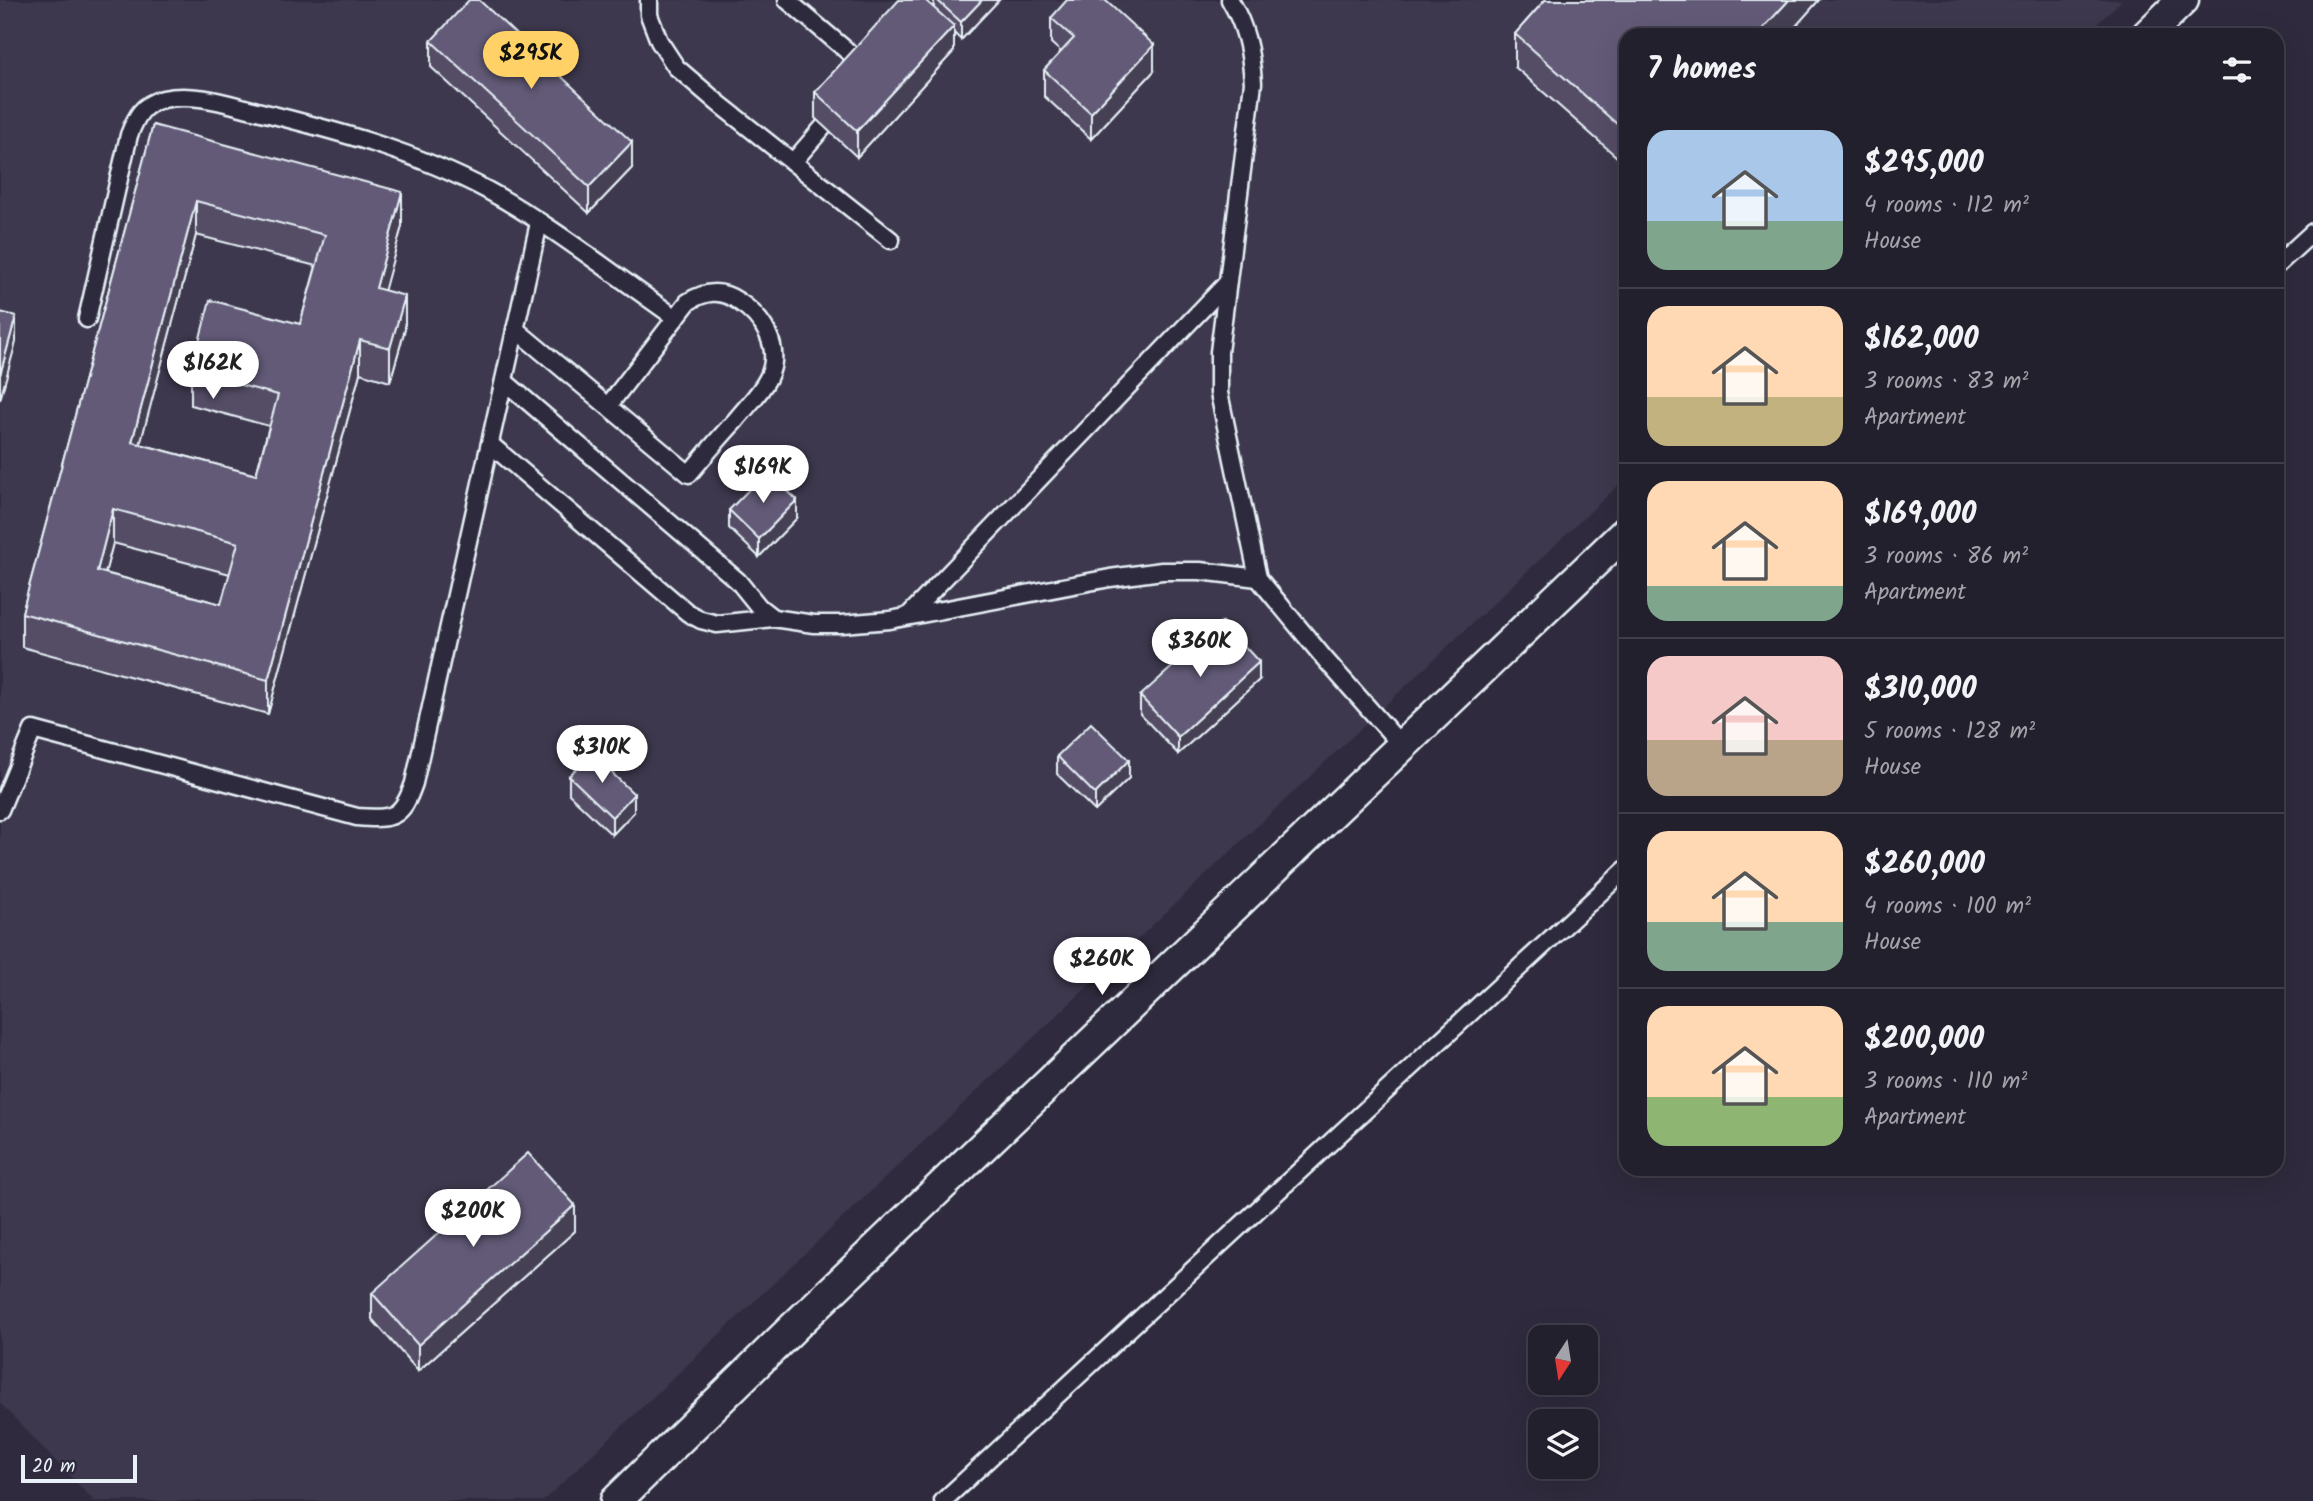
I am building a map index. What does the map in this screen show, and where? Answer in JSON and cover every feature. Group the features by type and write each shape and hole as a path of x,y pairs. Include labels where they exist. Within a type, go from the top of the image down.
{"street":[{"path":"2154,28 2183,0"},
{"path":"616,1501 795,1326 1619,539"}],"lane":[{"path":"649,0 649,15 659,41 677,67 718,103 891,240"},
{"path":"787,0 872,71"},
{"path":"1230,0 1243,23 1251,53 1254,83 1219,352 1219,393 1258,578 1402,746"},
{"path":"87,319 129,135 137,115 149,104 184,96 299,122 378,146 486,190 539,223 676,318"},
{"path":"793,162 846,102"},
{"path":"0,810 33,730 357,817 381,819 401,811 408,803 414,783 539,223"},
{"path":"2284,259 2313,232"},
{"path":"908,616 1227,283"},
{"path":"515,329 689,474 752,401 769,377 774,352 768,332 752,310 732,296 716,292 700,294 688,302 608,406"},
{"path":"504,381 731,575 759,607 773,618"},
{"path":"490,444 688,613 718,624 773,618 814,624 908,616 1110,578 1162,571 1258,578"},
{"path":"943,1501 1619,875"}],"shaded area":[{"path":"0,0 2122,0 2093,28 1619,28 1619,485 543,1501 94,1501 0,1403"}],"building":[{"path":"469,0 479,0 632,142 589,187 431,41"},
{"path":"899,0 925,0 954,26 857,131 815,92"},
{"path":"937,0 982,0 961,22"},
{"path":"1067,0 1105,0 1154,45 1091,113 1044,70 1074,38 1051,18"},
{"path":"1545,0 1789,0 1763,28 1619,28 1619,126 1515,34"},
{"path":"153,125 402,192 376,288 405,296 390,348 360,340 268,680 22,613","holes":["196,201 325,235 300,324 210,300 191,372 278,395 256,475 132,442","113,509 238,543 221,604 97,571"]},
{"path":"0,312 16,316 0,375"},
{"path":"767,471 797,500 759,539 729,510"},
{"path":"1222,622 1259,662 1178,737 1140,696"},
{"path":"1091,723 1129,760 1095,794 1057,756"},
{"path":"591,753 634,794 612,817 569,776"},
{"path":"528,1153 575,1205 418,1345 372,1293"}]}
